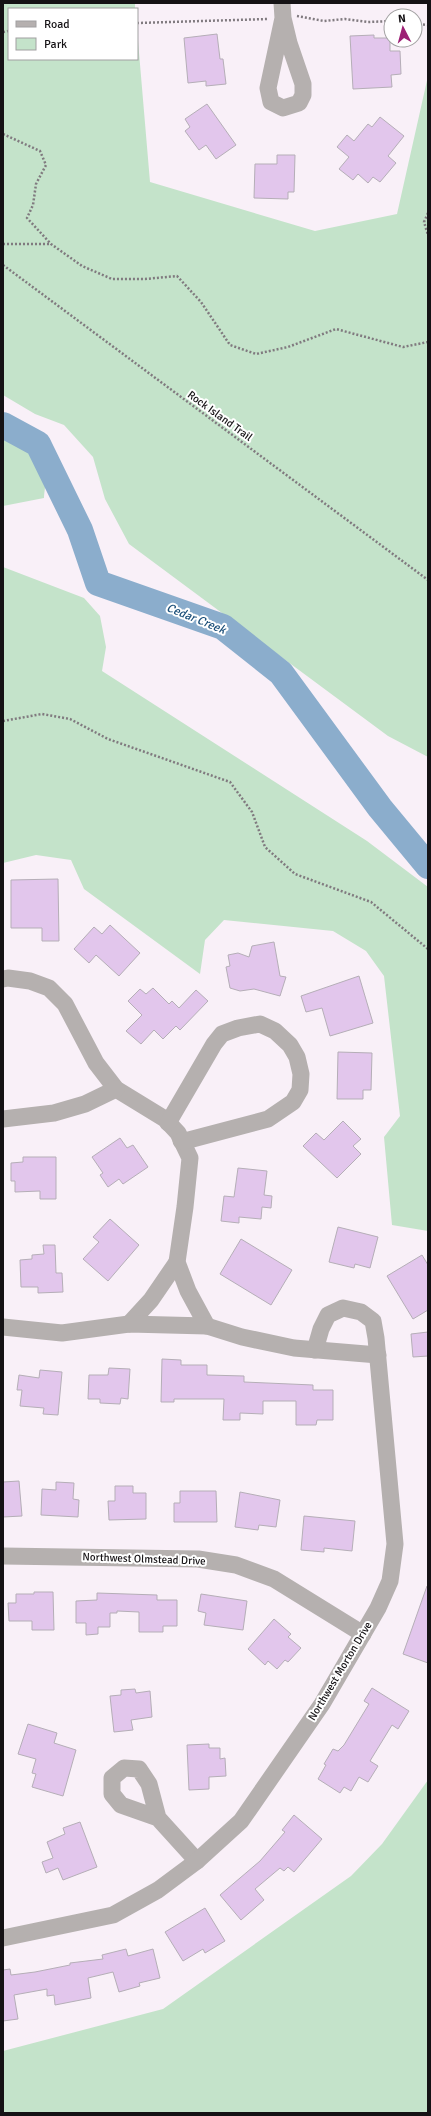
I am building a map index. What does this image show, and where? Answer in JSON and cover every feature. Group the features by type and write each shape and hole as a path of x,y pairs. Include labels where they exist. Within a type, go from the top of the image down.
{"street":[{"path":"3,979 8,978 43,986 49,988 60,998 65,1004 96,1063 116,1089 168,1123 178,1133 190,1158 190,1171 177,1262 151,1300 129,1324"},
{"path":"168,1123 222,1034 238,1028 260,1024 275,1031 290,1045 297,1057 300,1074 300,1090 293,1102 268,1119 181,1141"},
{"path":"3,1118 54,1113 85,1104 116,1089"},
{"path":"177,1262 188,1291 207,1326"},
{"name":"Northwest Morton Drive","path":"3,1938 113,1915 158,1890 197,1861 241,1821 322,1704 378,1608 390,1581 395,1544 378,1355 373,1321 361,1312 343,1308 328,1315 321,1329 316,1350"},
{"path":"3,1327 62,1333 129,1324 207,1326 242,1337 294,1348 378,1355"},
{"name":"Northwest Olmstead Drive","path":"3,1556 198,1559 236,1565 274,1579 363,1634"},
{"path":"158,1818 197,1861"}],"path":[{"path":"138,23 282,11 295,16 324,21 345,19 368,22 383,21"},
{"path":"3,134 40,151 46,165 36,184 33,205 27,218 50,244 82,266 112,279 145,280 177,276 201,302 230,345 256,354 288,347 336,329 403,347 428,342"},
{"path":"428,213 424,222 428,235"},
{"path":"3,244 50,244"},
{"name":"Rock Island Trail","path":"3,265 428,580"},
{"path":"3,720 42,714 70,719 108,739 230,782 252,812 265,847 295,874 371,902 428,949"}],"green space":[{"path":"3,3 135,3 135,8 8,8 8,60 138,60 138,41 150,182 315,231 397,214 428,76 428,757 388,736 129,544 105,499 93,457 64,425 35,414 3,395"},
{"path":"3,429 29,451 39,464 45,479 44,498 3,506"},
{"path":"3,567 84,598 100,616 106,647 102,671 367,841 428,887 428,1231 392,1225 384,1137 400,1116 384,976 366,951 333,931 224,920 205,940 200,974 84,889 71,860 36,855 3,863"},
{"path":"428,1780 428,2113 3,2113 3,2051 163,2009 351,1876 382,1844"}],"building":[{"path":"217,34 220,59 223,59 226,84 206,86 206,81 188,83 184,38"},
{"path":"374,35 374,38 383,38 383,48 390,48 390,51 400,51 401,74 391,75 392,87 353,89 350,36"},
{"path":"207,104 236,145 216,159 206,145 199,150 185,131 190,127 185,119"},
{"path":"380,117 404,136 388,156 396,163 380,182 373,177 368,183 358,174 353,180 339,169 349,157 337,147 347,135 354,141 368,124 372,127"},
{"path":"277,155 295,155 294,192 288,192 288,199 254,198 255,164 277,164"},
{"path":"58,879 59,941 42,941 42,928 11,928 11,880"},
{"path":"110,925 140,953 119,976 96,955 89,963 74,949 94,927 102,934"},
{"path":"274,942 280,976 286,977 280,996 254,989 240,991 230,988 226,967 230,966 228,955 238,953 249,957 252,946"},
{"path":"359,976 373,1023 330,1036 322,1008 306,1012 301,996"},
{"path":"153,988 169,1004 172,1001 179,1008 196,990 208,1001 180,1030 176,1026 163,1039 154,1030 141,1044 126,1031 142,1015 128,1001 140,989 146,994"},
{"path":"338,1052 372,1053 371,1090 363,1090 363,1099 337,1099"},
{"path":"343,1121 361,1139 353,1146 361,1154 337,1178 303,1146 316,1133 324,1140"},
{"path":"120,1138 127,1148 133,1145 148,1167 123,1184 119,1179 108,1187 100,1175 103,1173 92,1157"},
{"path":"23,1157 56,1157 56,1199 40,1199 40,1191 15,1192 15,1181 11,1181 11,1163 23,1162"},
{"path":"238,1168 267,1171 264,1195 272,1196 271,1208 262,1207 261,1219 239,1217 239,1223 221,1221 224,1196 234,1197"},
{"path":"110,1219 139,1245 108,1281 83,1259 99,1242 93,1237"},
{"path":"338,1227 378,1237 370,1268 355,1264 354,1268 329,1262"},
{"path":"241,1239 292,1270 271,1305 220,1274"},
{"path":"43,1245 55,1245 56,1273 62,1273 63,1292 38,1293 38,1287 21,1287 20,1260 32,1259 32,1255 44,1254"},
{"path":"422,1255 428,1265 428,1310 413,1319 387,1276"},
{"path":"428,1332 428,1356 413,1357 411,1334"},
{"path":"162,1359 181,1360 181,1365 207,1365 207,1375 244,1376 244,1382 313,1385 313,1390 333,1390 333,1420 317,1420 316,1425 296,1425 296,1401 263,1401 263,1414 240,1413 240,1420 223,1420 224,1399 174,1399 174,1402 161,1402"},
{"path":"109,1368 130,1369 128,1399 121,1398 120,1404 100,1403 100,1399 88,1399 89,1375 108,1375"},
{"path":"40,1370 62,1372 58,1415 43,1414 44,1408 20,1406 22,1390 17,1390 19,1375 39,1378"},
{"path":"19,1481 22,1516 3,1517 3,1482"},
{"path":"56,1482 74,1483 73,1499 79,1500 78,1517 41,1515 42,1489 56,1490"},
{"path":"115,1486 133,1486 133,1493 146,1493 146,1519 109,1520 108,1501 115,1501"},
{"path":"180,1491 216,1491 217,1522 174,1522 174,1503 180,1503"},
{"path":"240,1492 280,1500 276,1527 259,1525 258,1530 235,1527"},
{"path":"304,1516 355,1521 352,1551 324,1548 324,1552 301,1550"},
{"path":"428,1586 428,1663 403,1654"},
{"path":"34,1592 53,1592 54,1630 32,1630 32,1621 9,1621 8,1603 16,1603 16,1594 34,1594"},
{"path":"97,1593 157,1595 157,1600 177,1600 177,1626 163,1626 163,1632 139,1632 139,1612 117,1611 117,1613 110,1613 110,1627 98,1627 98,1634 86,1635 86,1623 76,1623 76,1601 97,1600"},
{"path":"201,1594 247,1601 243,1630 204,1625 206,1613 198,1611"},
{"path":"274,1619 291,1634 288,1637 301,1648 288,1662 285,1660 277,1669 268,1661 265,1665 248,1649"},
{"path":"372,1688 409,1711 398,1729 392,1725 370,1761 378,1766 368,1782 359,1777 351,1791 344,1787 340,1793 318,1779 326,1765 324,1764 333,1749 338,1751 344,1745 369,1704 364,1701"},
{"path":"135,1689 136,1693 150,1691 152,1717 131,1720 133,1730 114,1732 110,1696 121,1695 121,1690"},
{"path":"28,1724 57,1733 54,1743 76,1750 63,1796 32,1787 36,1774 32,1773 36,1759 18,1754"},
{"path":"209,1744 209,1748 220,1748 220,1759 225,1758 226,1776 209,1777 209,1789 189,1790 187,1745"},
{"path":"294,1815 322,1839 294,1872 288,1867 284,1871 280,1868 255,1889 264,1900 241,1920 220,1895 260,1861 285,1832 282,1830"},
{"path":"80,1822 97,1867 63,1880 58,1868 46,1873 42,1862 53,1858 47,1842 65,1834 63,1828"},
{"path":"205,1908 225,1941 205,1953 203,1949 183,1961 165,1932"},
{"path":"126,1949 128,1956 153,1949 160,1978 139,1983 140,1986 119,1992 113,1972 88,1978 91,1998 55,2005 54,1995 47,1996 47,1989 14,1995 18,2019 3,2021 3,1970 10,1969 11,1975 35,1972 70,1965 70,1963 103,1959 102,1955"}],"waterway":[{"name":"Cedar Creek","path":"3,425 38,444 80,530 98,583 223,627 281,673 380,808 428,866"}]}
